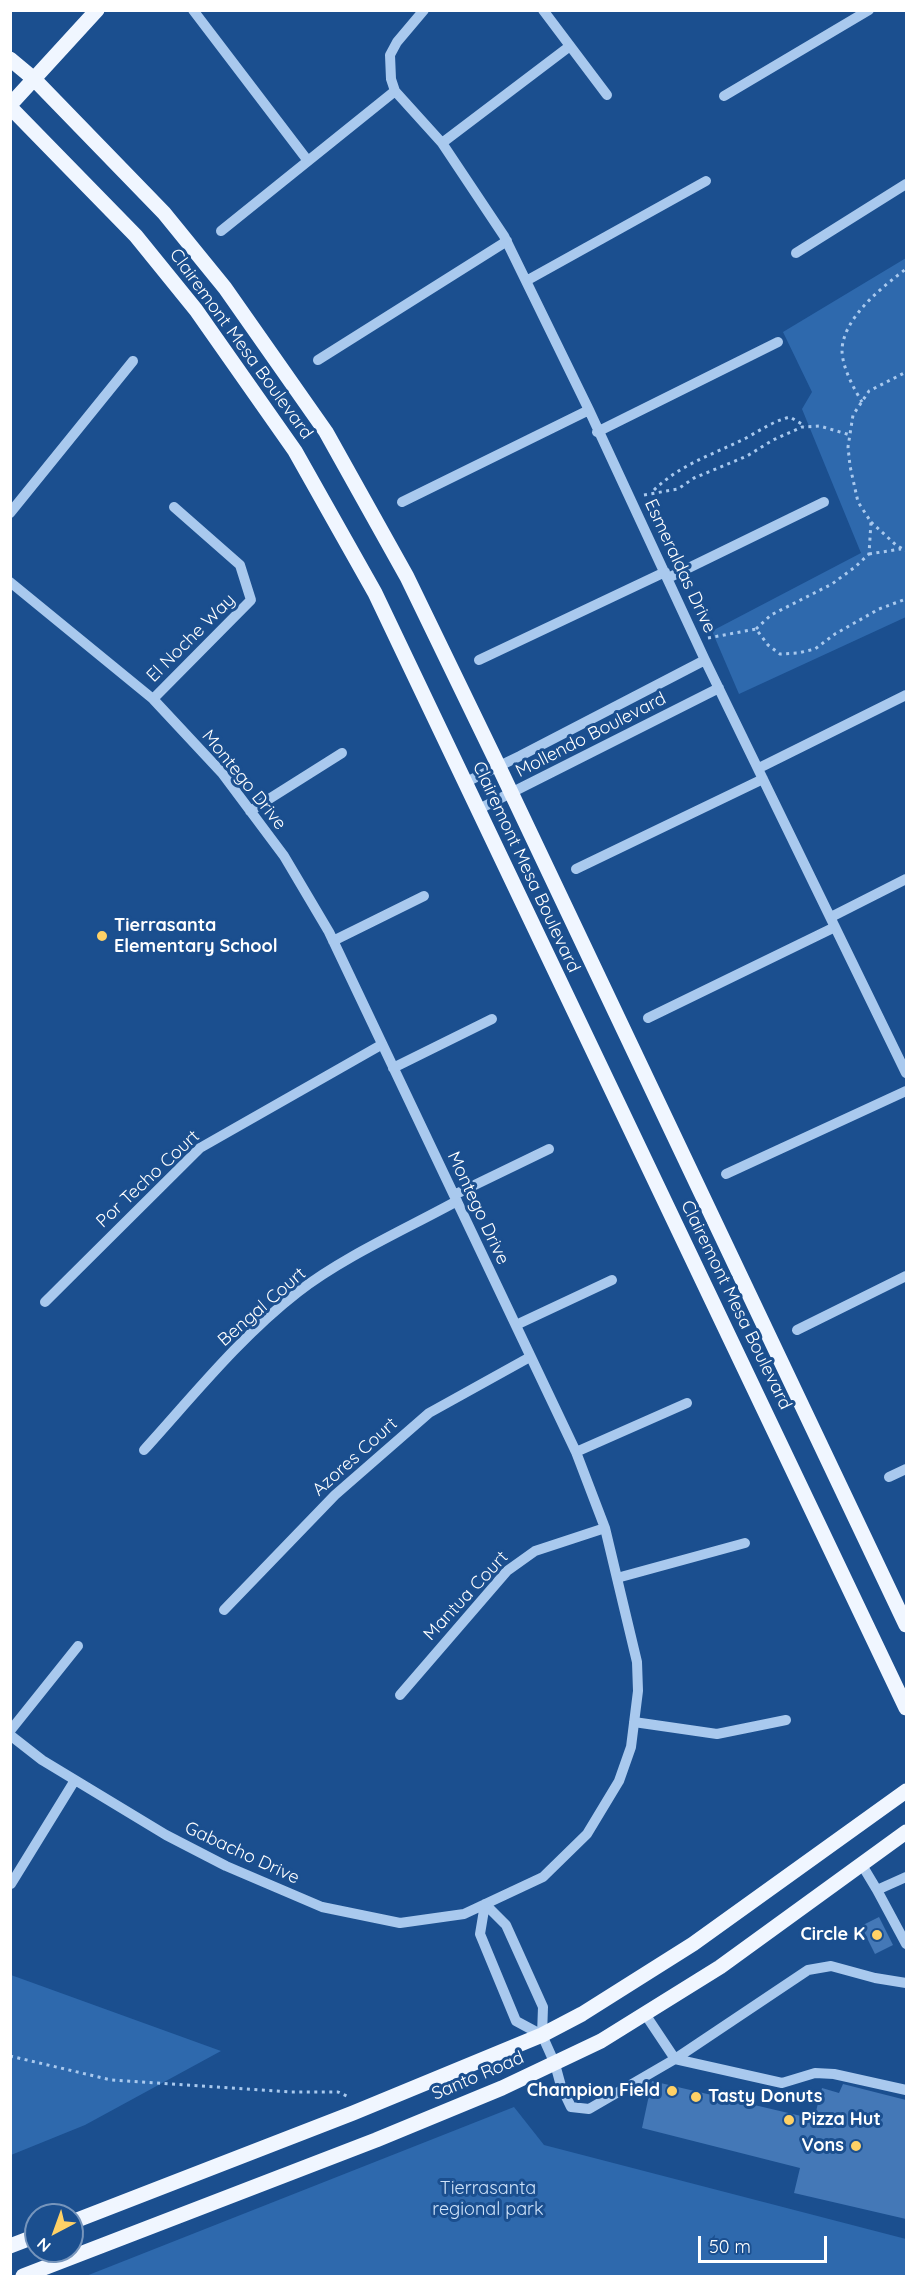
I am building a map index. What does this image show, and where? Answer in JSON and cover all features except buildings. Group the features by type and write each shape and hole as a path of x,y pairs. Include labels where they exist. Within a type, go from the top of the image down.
{"main road":[{"path":"10,106 97,10"},
{"name":"Clairemont Mesa Boulevard","path":"10,59 34,80 164,213 225,288 326,432 407,577 499,766 906,1625"},
{"name":"Clairemont Mesa Boulevard","path":"10,106 136,237 196,310 295,451 375,593 906,1708"},
{"name":"Santo Road","path":"84,2217 370,2106 542,2035 582,2014 693,1944 906,1791"},
{"name":"Santo Road","path":"23,2277 376,2140 555,2064 601,2041 720,1967 906,1832"}],"street":[{"path":"193,10 308,161"},
{"path":"221,231 395,91 391,79 390,55 397,42 424,10"},
{"path":"543,10 608,95"},
{"path":"724,96 869,10"},
{"path":"442,143 570,46"},
{"name":"Esmeraldas Drive","path":"395,91 442,143 507,241 667,575 705,660 905,1068"},
{"path":"526,281 706,181"},
{"path":"796,253 906,184"},
{"path":"318,360 507,241"},
{"path":"597,432 778,342"},
{"path":"10,513 133,361"},
{"path":"402,502 589,410"},
{"path":"479,660 824,502"},
{"name":"El Noche Way","path":"153,699 251,600 240,565 174,507"},
{"name":"Montego Drive","path":"10,582 153,699 222,773 284,856 333,941 576,1452 605,1528 637,1662 638,1691 631,1747 619,1781 587,1834 543,1877 485,1904"},
{"name":"Mollendo Boulevard","path":"465,783 705,660"},
{"name":"Mollendo Boulevard","path":"477,810 719,688"},
{"path":"759,768 906,695"},
{"path":"250,811 342,753"},
{"path":"576,869 763,779"},
{"path":"648,1018 833,922 906,879"},
{"path":"333,941 424,896"},
{"path":"393,1068 492,1019"},
{"name":"Por Techo Court","path":"45,1302 200,1148 381,1045"},
{"path":"726,1174 906,1091"},
{"name":"Bengal Court","path":"144,1449 243,1341 298,1292 455,1198 549,1149"},
{"path":"797,1330 906,1276"},
{"path":"516,1325 612,1280"},
{"name":"Azores Court","path":"224,1610 335,1495 429,1413 530,1357"},
{"path":"576,1452 687,1403"},
{"path":"889,1477 906,1469"},
{"name":"Mantua Court","path":"400,1695 507,1571 535,1551 605,1528"},
{"path":"617,1578 745,1543"},
{"path":"10,1733 78,1646"},
{"path":"634,1722 717,1734 786,1720"},
{"name":"Gabacho Drive","path":"10,1733 42,1760 166,1836 226,1866 322,1907 400,1923 464,1914 485,1904"},
{"path":"11,1884 75,1780"},
{"path":"862,1865 906,1944"},
{"path":"877,1890 906,1877"},
{"path":"485,1904 480,1934 516,2021 542,2035"},
{"path":"485,1904 506,1925 543,2007 542,2035 571,2107 589,2109 675,2059 808,1970 831,1966 875,1978 906,1983"},
{"path":"645,2014 675,2059 782,2083 815,2073 834,2074 906,2090"}],"path":[{"path":"862,402 851,384 842,351 846,335 859,310 906,269"},
{"path":"905,550 896,545 871,522 858,502 849,456 852,415 869,392 906,372"},
{"path":"653,492 667,478 687,464 748,437 773,422 790,417 806,427"},
{"path":"630,500 653,492 678,489 694,478 747,456 773,440 806,427 819,426 850,435"},
{"path":"868,554 871,522"},
{"path":"697,640 756,630 771,615 832,584 868,554 882,550 905,550"},
{"path":"756,630 768,645 780,654 798,653 815,649 835,634 879,609 906,599"},
{"path":"10,2056 111,2080 290,2092 338,2092 370,2106"}],"green space":[{"path":"906,258 906,617 739,694 712,631 861,553 802,409 812,392 783,332"},
{"path":"10,1975 221,2051 85,2125 11,2155"},
{"name":"Tierrasanta regional park","path":"514,2107 544,2145 906,2239 906,2276 86,2276"}],"place":[{"name":"Tierrasanta Elementary School","path":"102,936"},
{"name":"Circle K","path":"877,1935"},
{"name":"Champion Field","path":"672,2091"},
{"name":"Tasty Donuts","path":"696,2097"},
{"name":"Pizza Hut","path":"789,2120"},
{"name":"Vons","path":"856,2146"}]}
